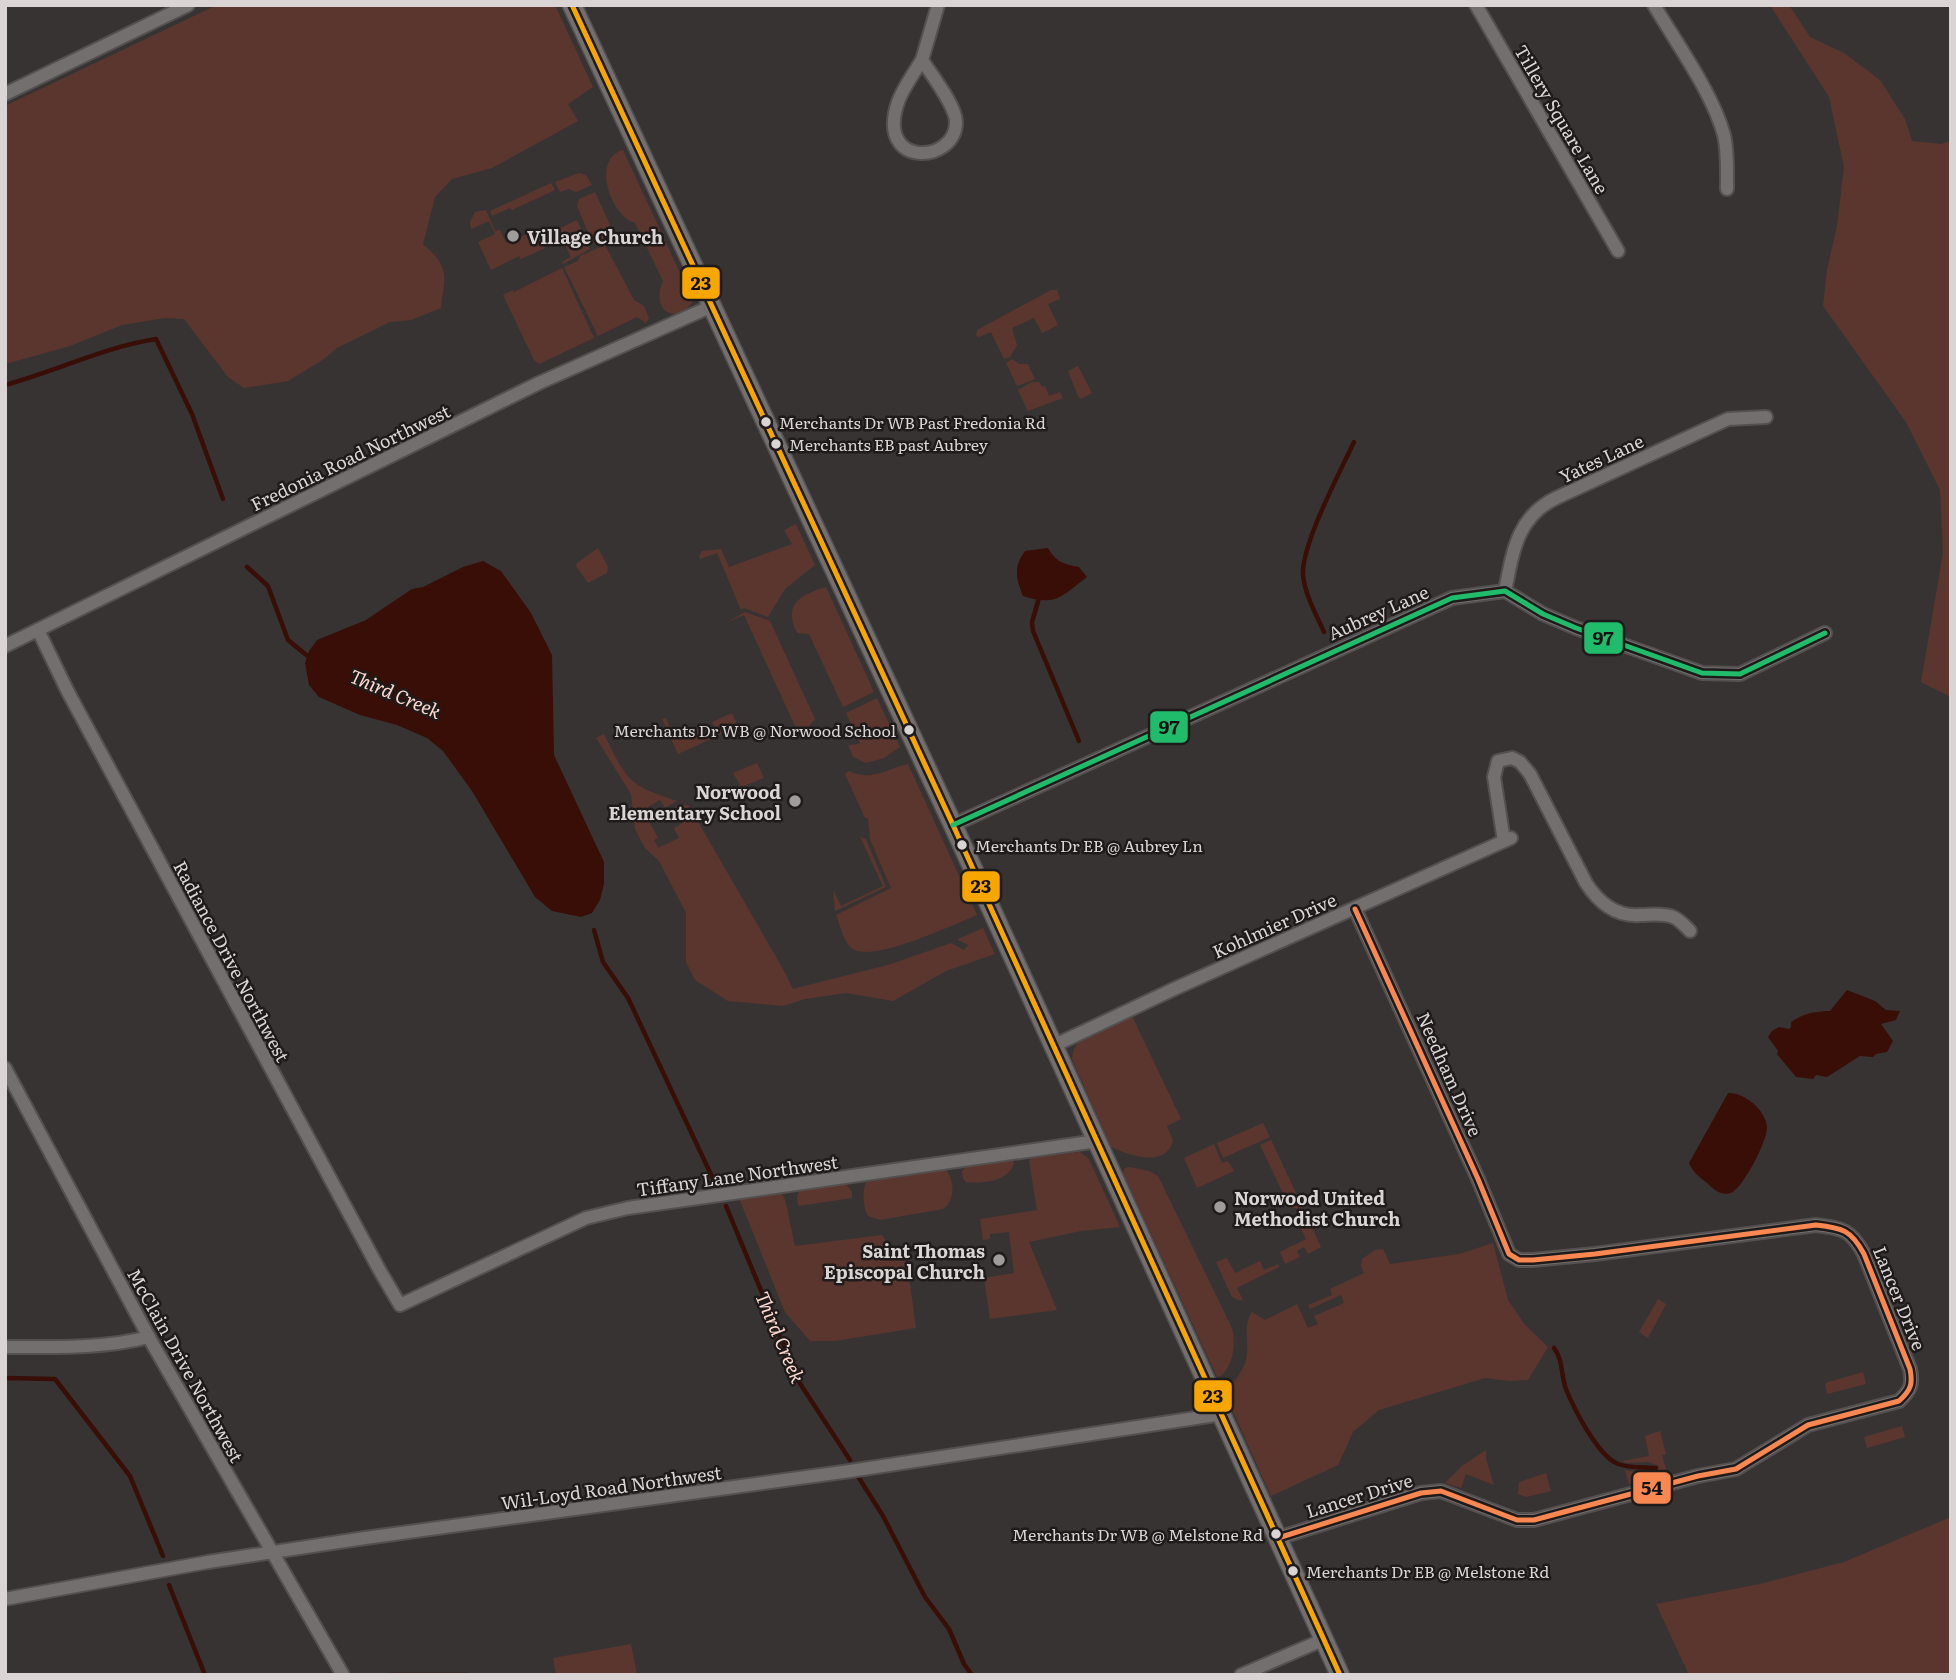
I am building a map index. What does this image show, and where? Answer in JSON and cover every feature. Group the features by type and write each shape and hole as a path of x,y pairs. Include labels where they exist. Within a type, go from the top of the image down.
{"main road":[{"path":"572,5 953,825 1340,1675"}],"street":[{"path":"5,94 188,5"},
{"path":"922,60 952,108 956,121 953,133 944,147 925,154 906,151 898,144 894,132 898,101 922,60 938,5"},
{"name":"Tillery Square Lane","path":"1476,5 1618,251"},
{"path":"1654,5 1711,103 1724,135 1727,189"},
{"name":"Fredonia Road Northwest","path":"5,646 539,383 712,306"},
{"name":"Yates Lane","path":"1505,591 1518,534 1537,509 1728,419 1766,417"},
{"path":"1505,591 1543,614 1576,628 1702,673 1740,674 1825,633"},
{"name":"Aubrey Lane","path":"953,825 1452,598 1505,591"},
{"name":"Radiance Drive Northwest","path":"38,630 93,739 400,1305"},
{"name":"Kohlmier Drive","path":"1053,1046 1507,840 1494,777 1498,761 1513,758 1530,774 1596,898 1621,914 1662,914 1676,918 1690,931"},
{"name":"Needham Drive","path":"1355,909 1478,1179 1509,1254"},
{"name":"McClain Drive Northwest","path":"5,1068 149,1337 343,1675"},
{"name":"Tiffany Lane Northwest","path":"400,1305 586,1218 628,1208 1097,1141"},
{"name":"Lancer Drive","path":"1278,1538 1421,1493 1441,1491 1517,1520 1534,1520 1698,1476 1736,1469 1808,1425 1899,1401 1913,1383 1910,1369 1864,1254 1856,1238 1844,1230 1816,1225 1533,1260 1519,1260 1509,1254"},
{"path":"5,1347 90,1347 118,1345 149,1337"},
{"name":"Wil-Loyd Road Northwest","path":"5,1599 208,1562 431,1528 500,1521 1222,1415"},
{"path":"1241,1675 1325,1639"}],"shaded area":[{"path":"217,5 555,5 593,87 568,104 578,121 492,168 452,179 435,197 423,244 438,259 444,272 441,308 411,320 390,322 337,348 288,381 244,388 228,377 184,319 165,318 122,325 70,346 5,364 5,106"},
{"path":"1770,5 1789,5 1810,37 1844,53 1880,80 1905,119 1912,141 1941,144 1951,141 1951,697 1921,682 1943,553 1940,490 1906,422 1823,306 1844,167 1829,97"},
{"path":"623,150 693,301 679,313 667,312 662,307 660,291 663,281 635,223 619,211 612,200 606,176 608,164 613,156"},
{"path":"579,173 586,175 592,185 576,192 569,189 560,192 555,182"},
{"path":"551,183 555,190 492,216 490,211"},
{"path":"595,192 610,225 602,240 593,244 577,206 579,199"},
{"path":"486,210 495,231 500,230 506,243 537,230 545,248 521,259 519,256 491,270 478,242 495,234 489,221 471,229 470,222 475,212"},
{"path":"577,220 590,249 563,264 562,262 571,257 563,240 554,243 550,233"},
{"path":"605,245 634,300 644,306 649,318 646,323 637,317 598,336 564,267 578,261 580,256"},
{"path":"562,268 594,338 539,364 534,360 503,295"},
{"path":"1051,290 1057,290 1060,299 1048,304 1058,325 1042,333 1034,318 1012,328 1017,345 1010,357 1004,359 991,332 976,336 977,330"},
{"path":"1012,359 1019,364 1028,364 1035,379 1017,386 1006,363"},
{"path":"1078,366 1092,393 1081,399 1068,371"},
{"path":"1032,382 1045,386 1049,396 1060,392 1063,398 1028,411 1018,390"},
{"path":"796,524 815,565 785,589 768,617 744,608 741,610 717,553 700,559 699,557 702,551 721,549 729,567 792,544 784,530"},
{"path":"598,548 608,567 607,573 588,583 576,566"},
{"path":"826,587 874,692 843,707 809,634 797,633 793,623 793,608 796,602 809,593"},
{"path":"745,612 770,621 815,719 806,730 795,726 744,615 726,623"},
{"path":"877,698 900,747 884,758 866,763 853,757 848,745 860,744 846,713"},
{"path":"732,713 738,726 719,735 712,722"},
{"path":"666,718 674,739 707,724 715,737 678,754 662,719"},
{"path":"604,734 630,779 648,790 677,801 665,808 660,800 638,813 643,823 649,821 658,838 654,840 658,848 679,838 674,828 684,822 676,807 682,804 689,806 793,989 891,964 951,943 964,950 968,945 958,939 983,928 995,954 946,971 893,1001 846,993 805,999 783,1006 728,1001 695,980 686,962 686,913 659,861 645,848 635,829 631,794 596,738"},
{"path":"757,763 764,778 741,787 733,773"},
{"path":"908,764 977,915 914,941 863,952 853,949 847,943 836,915 891,888 870,839 868,818 865,818 845,774 849,771 872,775"},
{"path":"860,837 866,839 886,887 835,911 833,890 841,906 883,886"},
{"path":"1132,1016 1181,1119 1167,1126 1173,1141 1163,1155 1155,1157 1128,1154 1111,1147 1072,1059 1074,1050 1086,1036"},
{"path":"1263,1123 1270,1137 1223,1158 1217,1143"},
{"path":"1271,1140 1307,1216 1302,1219 1297,1208 1290,1208 1260,1145"},
{"path":"1214,1144 1222,1163 1228,1161 1234,1171 1197,1188 1184,1158"},
{"path":"1080,1152 1089,1159 1120,1227 1081,1231 1029,1242 1057,1310 990,1319 984,1278 1014,1273 1009,1232 990,1234 990,1239 983,1240 980,1219 1037,1210 1029,1161 1032,1158"},
{"path":"1012,1160 1014,1163 1007,1174 994,1180 966,1182 963,1178 962,1171 966,1167"},
{"path":"1130,1167 1158,1176 1232,1328 1232,1354 1221,1376 1217,1377 1123,1173 1125,1168"},
{"path":"946,1170 951,1180 952,1196 943,1209 880,1220 868,1216 864,1199 866,1182"},
{"path":"846,1184 852,1192 852,1198 798,1206 797,1196 800,1190"},
{"path":"781,1193 785,1199 795,1246 882,1235 898,1259 907,1262 916,1328 835,1341 810,1341 785,1312 739,1198"},
{"path":"1308,1219 1321,1247 1308,1254 1304,1247 1297,1251 1300,1257 1285,1264 1280,1252 1306,1239 1299,1224"},
{"path":"1493,1243 1508,1300 1525,1325 1548,1347 1528,1380 1485,1378 1379,1410 1353,1432 1338,1465 1271,1496 1228,1400 1230,1390 1246,1360 1247,1323 1252,1312 1265,1320 1297,1304 1308,1328 1318,1324 1314,1316 1344,1303 1341,1295 1310,1309 1308,1305 1332,1295 1330,1289 1364,1273 1362,1259 1375,1250 1383,1249 1390,1264 1459,1254"},
{"path":"1227,1258 1235,1273 1260,1261 1264,1270 1278,1264 1279,1267 1237,1288 1243,1300 1238,1300 1232,1297 1216,1262"},
{"path":"1658,1299 1666,1304 1648,1338 1639,1332"},
{"path":"1863,1372 1866,1384 1827,1394 1825,1383"},
{"path":"1902,1426 1905,1437 1867,1448 1864,1437"},
{"path":"1660,1431 1666,1454 1662,1455 1667,1473 1629,1484 1625,1470 1649,1474 1657,1471 1659,1466 1649,1462 1623,1461 1649,1456 1645,1436"},
{"path":"1486,1450 1494,1485 1466,1474 1461,1488 1445,1483 1462,1466"},
{"path":"1546,1473 1551,1491 1526,1497 1518,1494 1519,1482"},
{"path":"1951,1517 1951,1675 1689,1675 1656,1604 1760,1584 1844,1562"},
{"path":"631,1644 637,1675 556,1675 553,1658"}],"water":[{"path":"1048,548 1057,559 1079,567 1087,577 1058,598 1043,600 1023,596 1017,573 1021,557 1025,551"},
{"path":"483,561 501,571 531,613 552,655 554,755 604,862 604,884 600,900 592,913 581,917 552,911 535,897 472,791 443,751 427,738 397,725 360,715 319,697 309,685 305,663 317,640 366,620 412,589 423,587 463,567"},
{"path":"1847,990 1875,1001 1886,1010 1900,1011 1896,1020 1881,1024 1893,1041 1887,1052 1873,1057 1860,1056 1827,1077 1796,1077 1777,1054 1778,1051 1768,1037 1779,1027 1789,1029 1791,1022 1800,1017 1814,1012 1830,1011"},
{"path":"1728,1093 1734,1093 1753,1103 1763,1114 1767,1127 1759,1152 1748,1173 1736,1189 1724,1194 1694,1172 1689,1163"}],"waterway":[{"name":"Third Creek","path":"5,385 99,353 156,339 192,414 223,499"},
{"path":"1324,632 1306,590 1304,562 1322,508 1354,442"},
{"name":"Third Creek","path":"247,567 268,586 288,640 310,658"},
{"path":"1039,598 1032,622 1033,631 1079,741"},
{"name":"Third Creek","path":"594,930 603,962 628,998 714,1181"},
{"name":"Third Creek","path":"726,1206 799,1382 850,1460"},
{"path":"1554,1348 1570,1398 1603,1452 1618,1464 1656,1468"},
{"path":"5,1378 55,1379 130,1476 163,1556"},
{"name":"Third Creek","path":"859,1478 883,1516 925,1597 949,1629 964,1664 972,1675"},
{"path":"169,1585 205,1675"},
{"path":"391,1675 467,1675"}],"transit line":[{"name":"23","path":"572,5 953,825 1340,1675"},
{"name":"97","path":"953,825 1452,598 1505,591 1543,614 1576,628 1702,673 1740,674 1825,633"},
{"name":"54","path":"1278,1538 1421,1493 1441,1491 1517,1520 1534,1520 1698,1476 1736,1469 1808,1425 1899,1401 1909,1390 1911,1383 1910,1369 1864,1254 1855,1240 1840,1229 1816,1225 1533,1260 1519,1260 1509,1254 1478,1179 1355,909"}],"place":[{"name":"Village Church","path":"513,236"},
{"name":"Merchants Dr WB Past Fredonia Rd","path":"766,422"},
{"name":"Merchants EB past Aubrey","path":"776,444"},
{"name":"Merchants Dr WB @ Norwood School","path":"909,730"},
{"name":"Norwood Elementary School","path":"795,801"},
{"name":"Merchants Dr EB @ Aubrey Ln","path":"962,845"},
{"name":"Norwood United Methodist Church","path":"1220,1207"},
{"name":"Saint Thomas Episcopal Church","path":"999,1260"},
{"name":"Merchants Dr WB @ Melstone Rd","path":"1276,1534"},
{"name":"Merchants Dr EB @ Melstone Rd","path":"1293,1571"}]}
